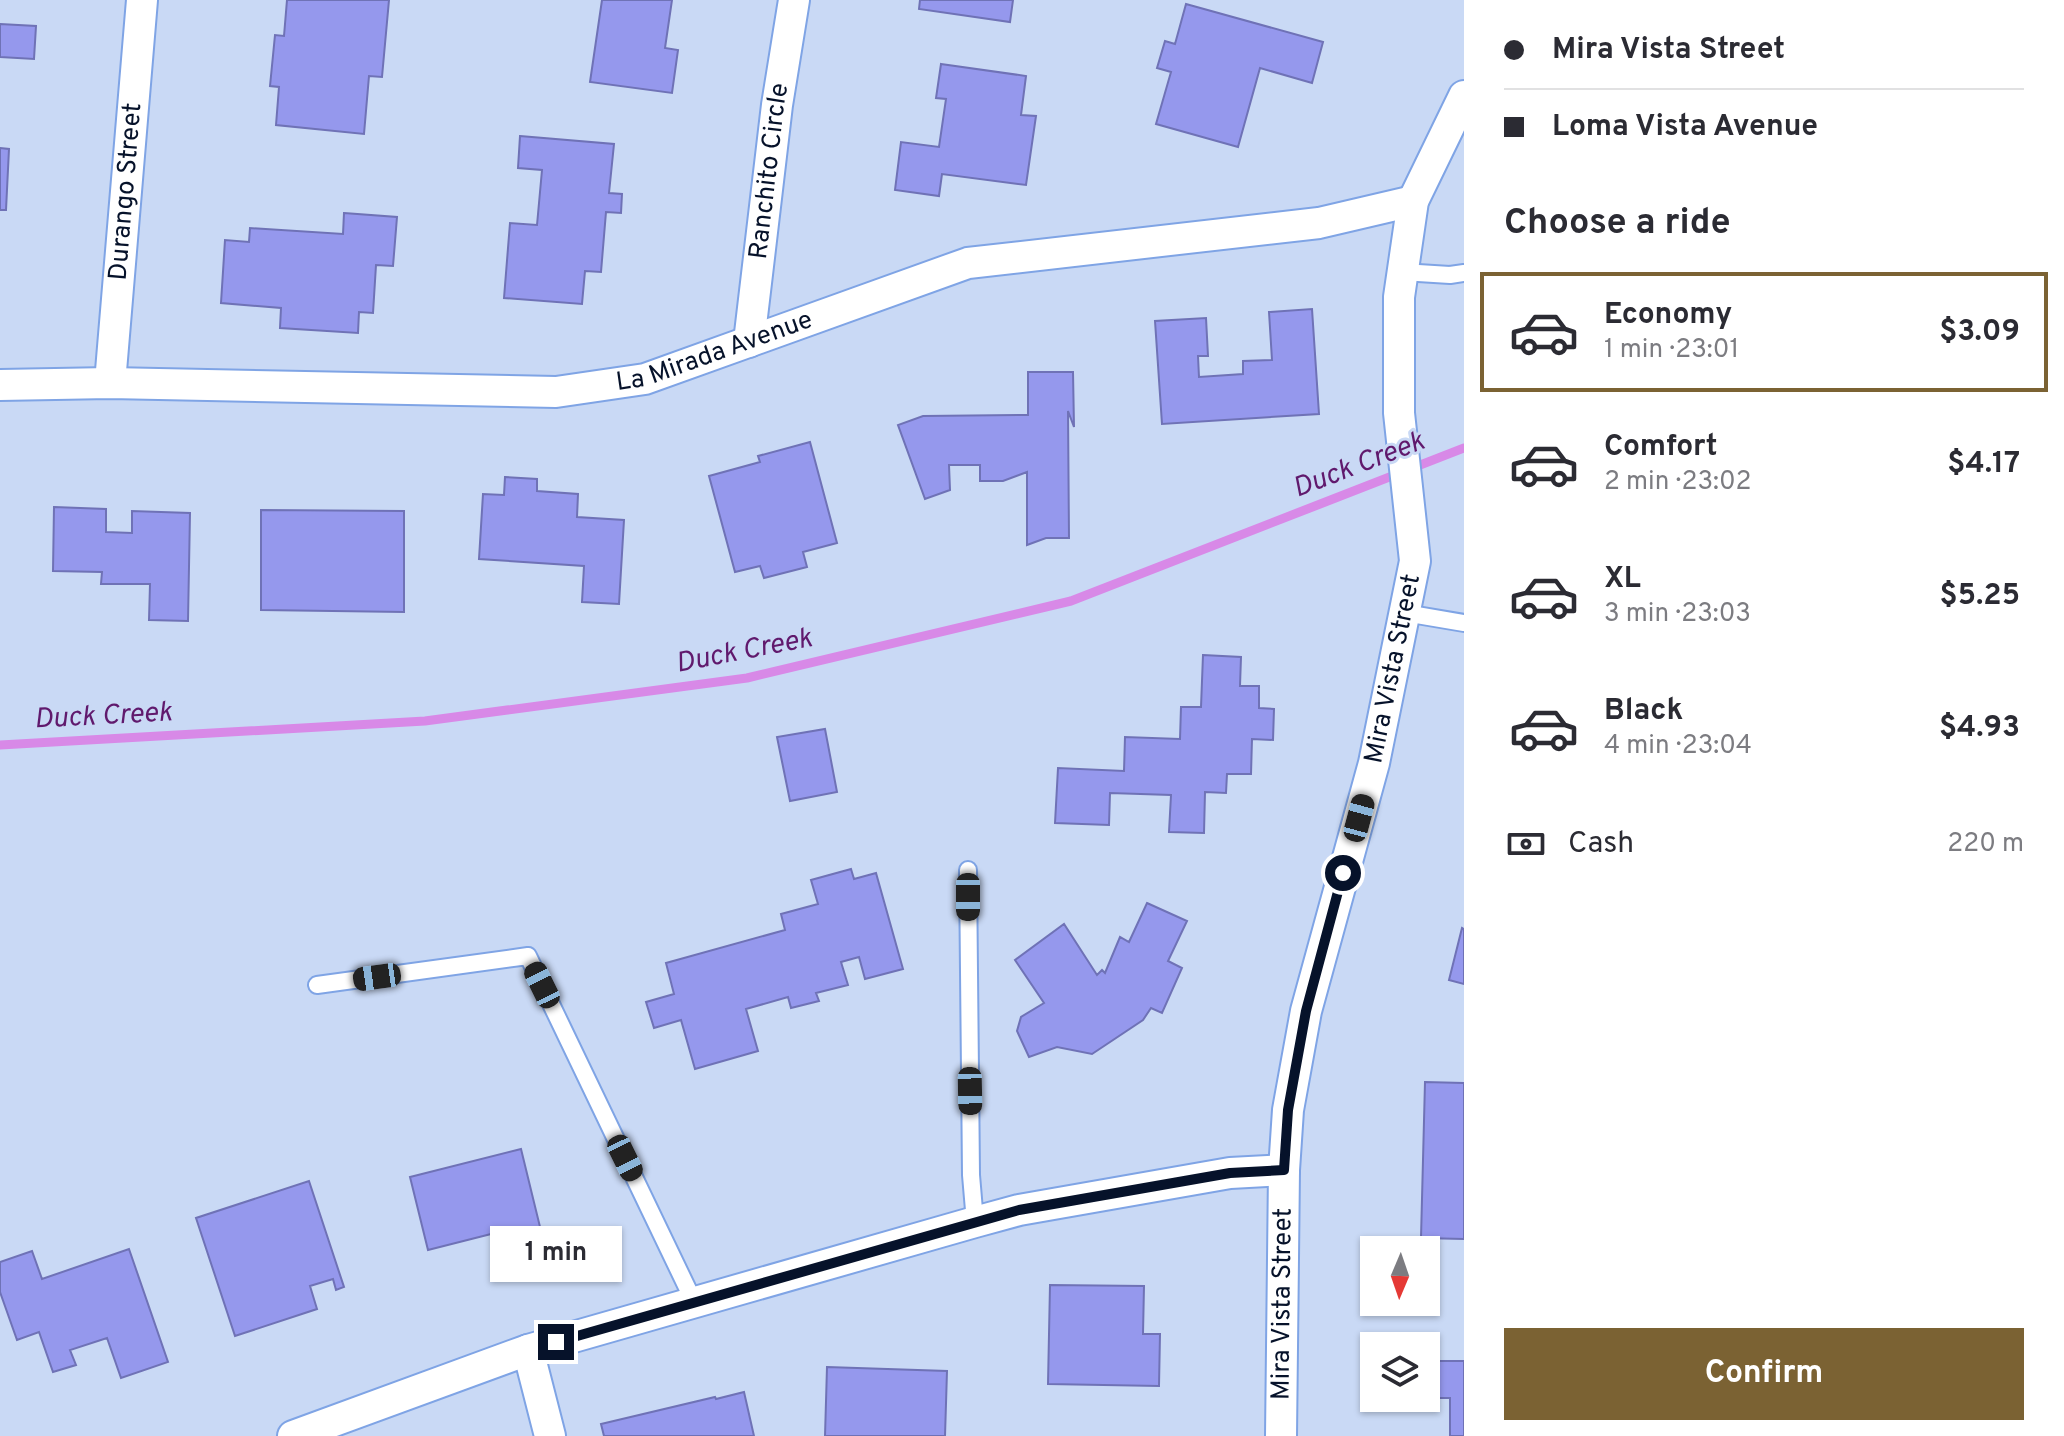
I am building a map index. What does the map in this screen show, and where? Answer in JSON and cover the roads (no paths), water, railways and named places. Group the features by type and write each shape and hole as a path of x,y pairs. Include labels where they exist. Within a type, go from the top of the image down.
{"street":[{"name":"Durango Street","path":"110,383 142,0"},
{"name":"Ranchito Circle","path":"749,342 777,105 794,0"},
{"name":"Mira Vista Street","path":"1281,1436 1284,1170 1288,1110 1306,1011 1374,763 1415,561 1399,413 1399,297 1402,272 1413,201 1464,96"},
{"name":"La Mirada Avenue","path":"0,385 110,383 556,392 645,379 968,263 1319,223 1413,201"},
{"path":"293,1436 528,1350 1019,1210 1230,1173 1284,1170"},
{"path":"528,1350 550,1436"}],"lane":[{"path":"1402,272 1464,273"},
{"path":"1405,613 1464,623"},
{"path":"968,870 971,1175 975,1222"},
{"path":"317,985 528,956 694,1302"}],"waterway":[{"name":"Duck Creek","path":"0,745 425,721 747,678 1071,601 1464,448"}]}
